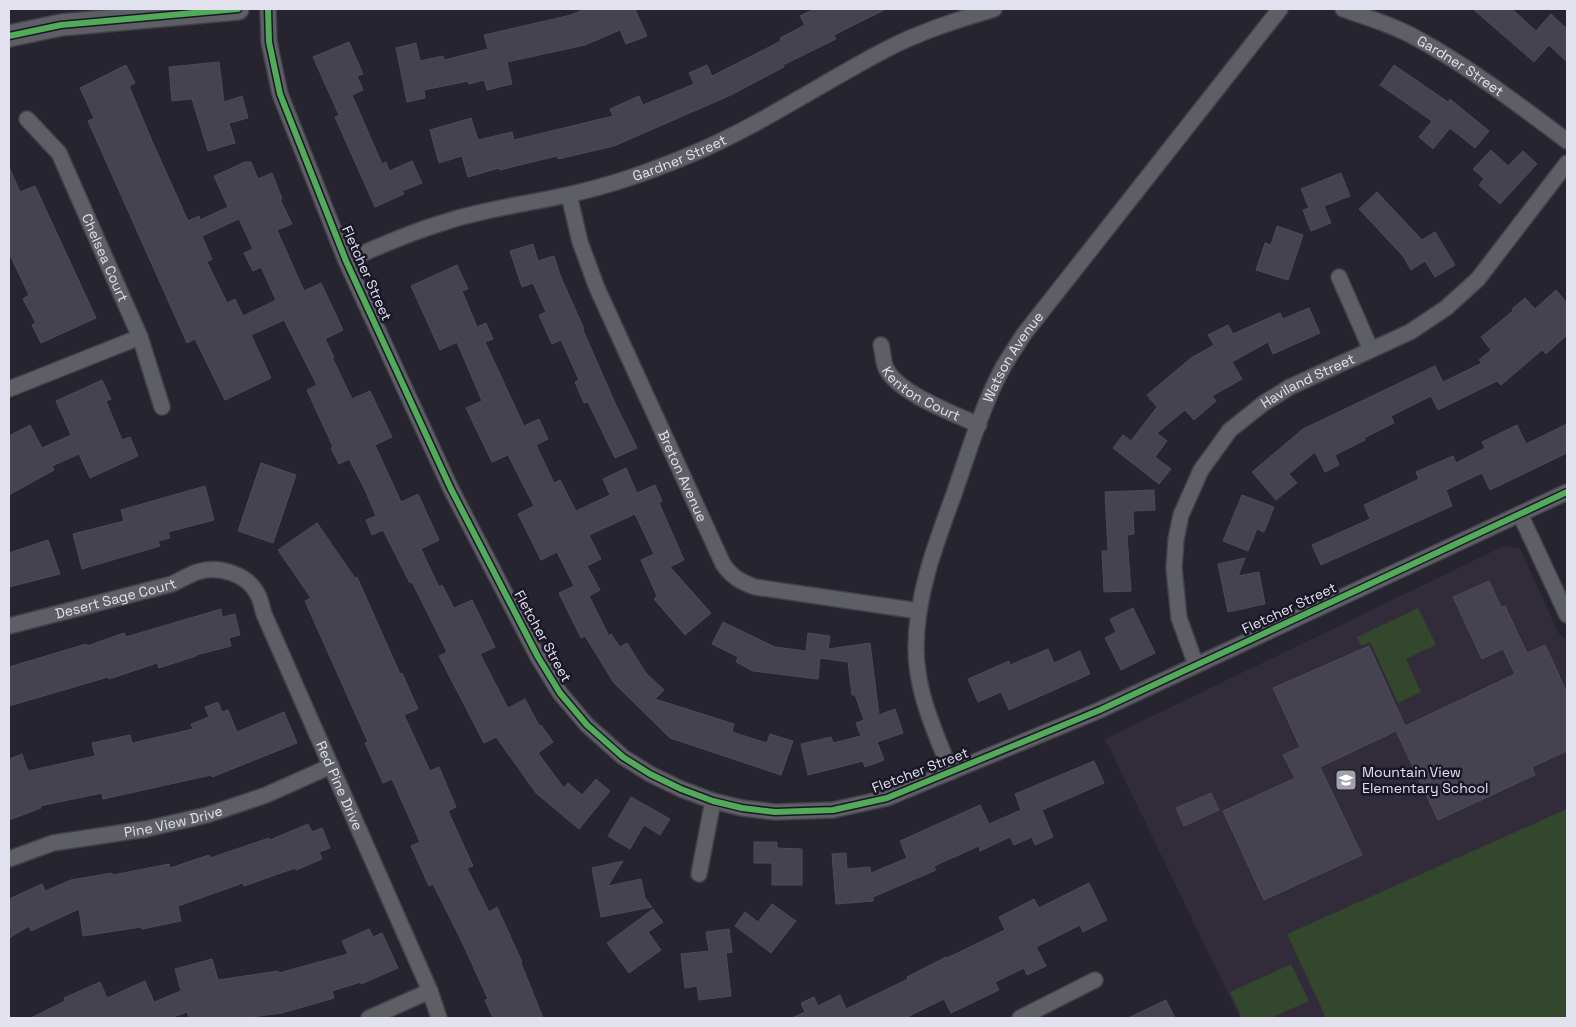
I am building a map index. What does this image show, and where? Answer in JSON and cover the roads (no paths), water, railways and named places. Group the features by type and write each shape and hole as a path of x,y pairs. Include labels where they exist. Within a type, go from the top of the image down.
{"main road":[{"path":"9,36 61,25 238,9"}],"street":[{"name":"Fletcher Street","path":"268,9 269,42 280,94 346,261 451,489 538,657 560,692 587,725 623,757 681,790 742,808 775,812 832,810 887,798 1100,710 1567,492"},
{"name":"Gardner Street","path":"346,261 396,238 446,221 569,195 634,176 693,153 747,127 887,49 937,28 994,9"},
{"name":"Watson Avenue","path":"951,772 928,713 920,686 916,649 919,611 934,551 1000,372 1024,334 1280,9"},
{"name":"Gardner Street","path":"1343,9 1384,23 1417,38 1467,68 1567,141"},
{"name":"Chelsea Court","path":"26,119 59,152 140,337 162,408"},
{"name":"Haviland Street","path":"1196,665 1179,618 1174,568 1176,539 1181,516 1201,470 1230,430 1264,403 1290,387 1417,327 1446,308 1478,279 1567,163"},
{"name":"Breton Avenue","path":"569,195 580,242 597,288 728,572 738,581 755,587 919,611"},
{"path":"1340,277 1371,350"},
{"path":"9,388 140,337"},
{"name":"Kenton Court","path":"881,345 886,369 900,385 934,405 979,425"},
{"path":"1520,514 1567,615"},
{"name":"Desert Sage Court","path":"9,626 172,584 198,572 213,569 222,570"},
{"name":"Red Pine Drive","path":"222,570 243,578 259,596 264,614 430,991 439,1018"},
{"name":"Pine View Drive","path":"9,859 53,843 146,829 207,815 266,795 331,766"},
{"path":"699,874 713,801"},
{"path":"1021,1018 1095,980"},
{"path":"369,1018 430,991"}],"place":[{"name":"Mountain View Elementary School","path":"1346,780"}]}
